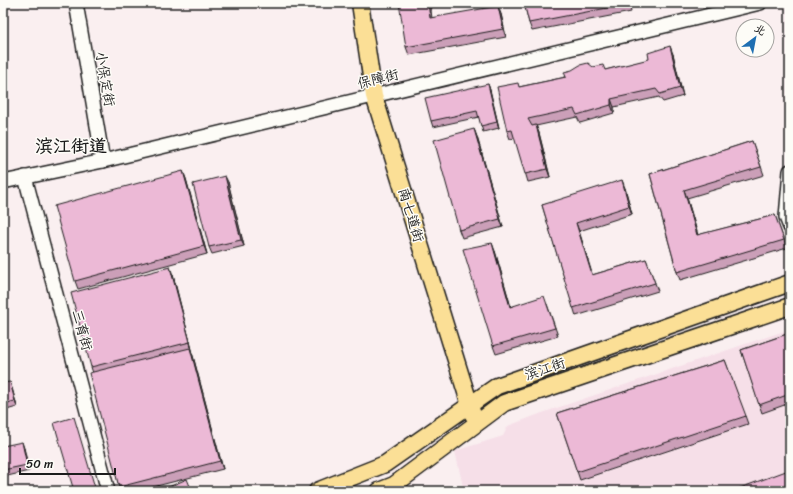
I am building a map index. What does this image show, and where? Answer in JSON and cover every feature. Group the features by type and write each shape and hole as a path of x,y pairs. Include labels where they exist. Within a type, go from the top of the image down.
{"main road":[{"name":"南七道街","path":"360,3 374,96 476,424"},
{"name":"滨江街","path":"317,491 385,464 497,386 790,283"},
{"name":"滨江街","path":"379,491 394,485 504,403 790,306"}],"street":[{"name":"小保定街","path":"76,3 103,161"},
{"name":"保障街","path":"3,182 103,161 760,3"},
{"path":"790,172 786,217 790,227"},
{"name":"三育街","path":"25,177 108,491"}],"shaded area":[{"path":"790,329 790,491 464,491 455,451 503,436 508,426 542,413"}],"building":[{"path":"399,3 428,3 430,18 498,6 503,29 406,47"},
{"path":"524,3 628,3 628,4 529,23"},
{"path":"670,46 680,88 660,94 656,89 611,99 611,105 577,115 574,109 528,119 532,126 536,125 547,169 525,174 512,130 507,131 497,87 518,83 519,87 566,77 564,72 588,63 593,67 603,65 605,70 649,59 648,53"},
{"path":"488,84 497,122 481,126 477,111 431,121 425,98"},
{"path":"474,129 500,219 459,230 434,140"},
{"path":"752,141 761,167 684,190 697,235 775,215 784,240 677,272 650,174"},
{"path":"183,171 204,246 75,281 54,206"},
{"path":"225,176 241,240 209,247 193,184"},
{"path":"622,180 629,206 576,223 592,275 646,259 655,283 573,308 542,205"},
{"path":"492,243 510,307 544,296 555,328 493,346 463,249"},
{"path":"170,267 190,342 91,367 71,293"},
{"path":"790,333 790,394 759,405 741,350"},
{"path":"190,348 220,461 119,487 89,373"},
{"path":"725,360 746,416 577,472 557,413"},
{"path":"10,382 15,401 3,404 3,383"},
{"path":"74,417 96,491 74,491 54,423"},
{"path":"22,442 27,465 3,470 3,446"},
{"path":"786,471 790,482 790,491 732,491"},
{"path":"187,479 192,491 159,491"}],"district":[{"name":"滨江街道","path":"71,146"}]}
